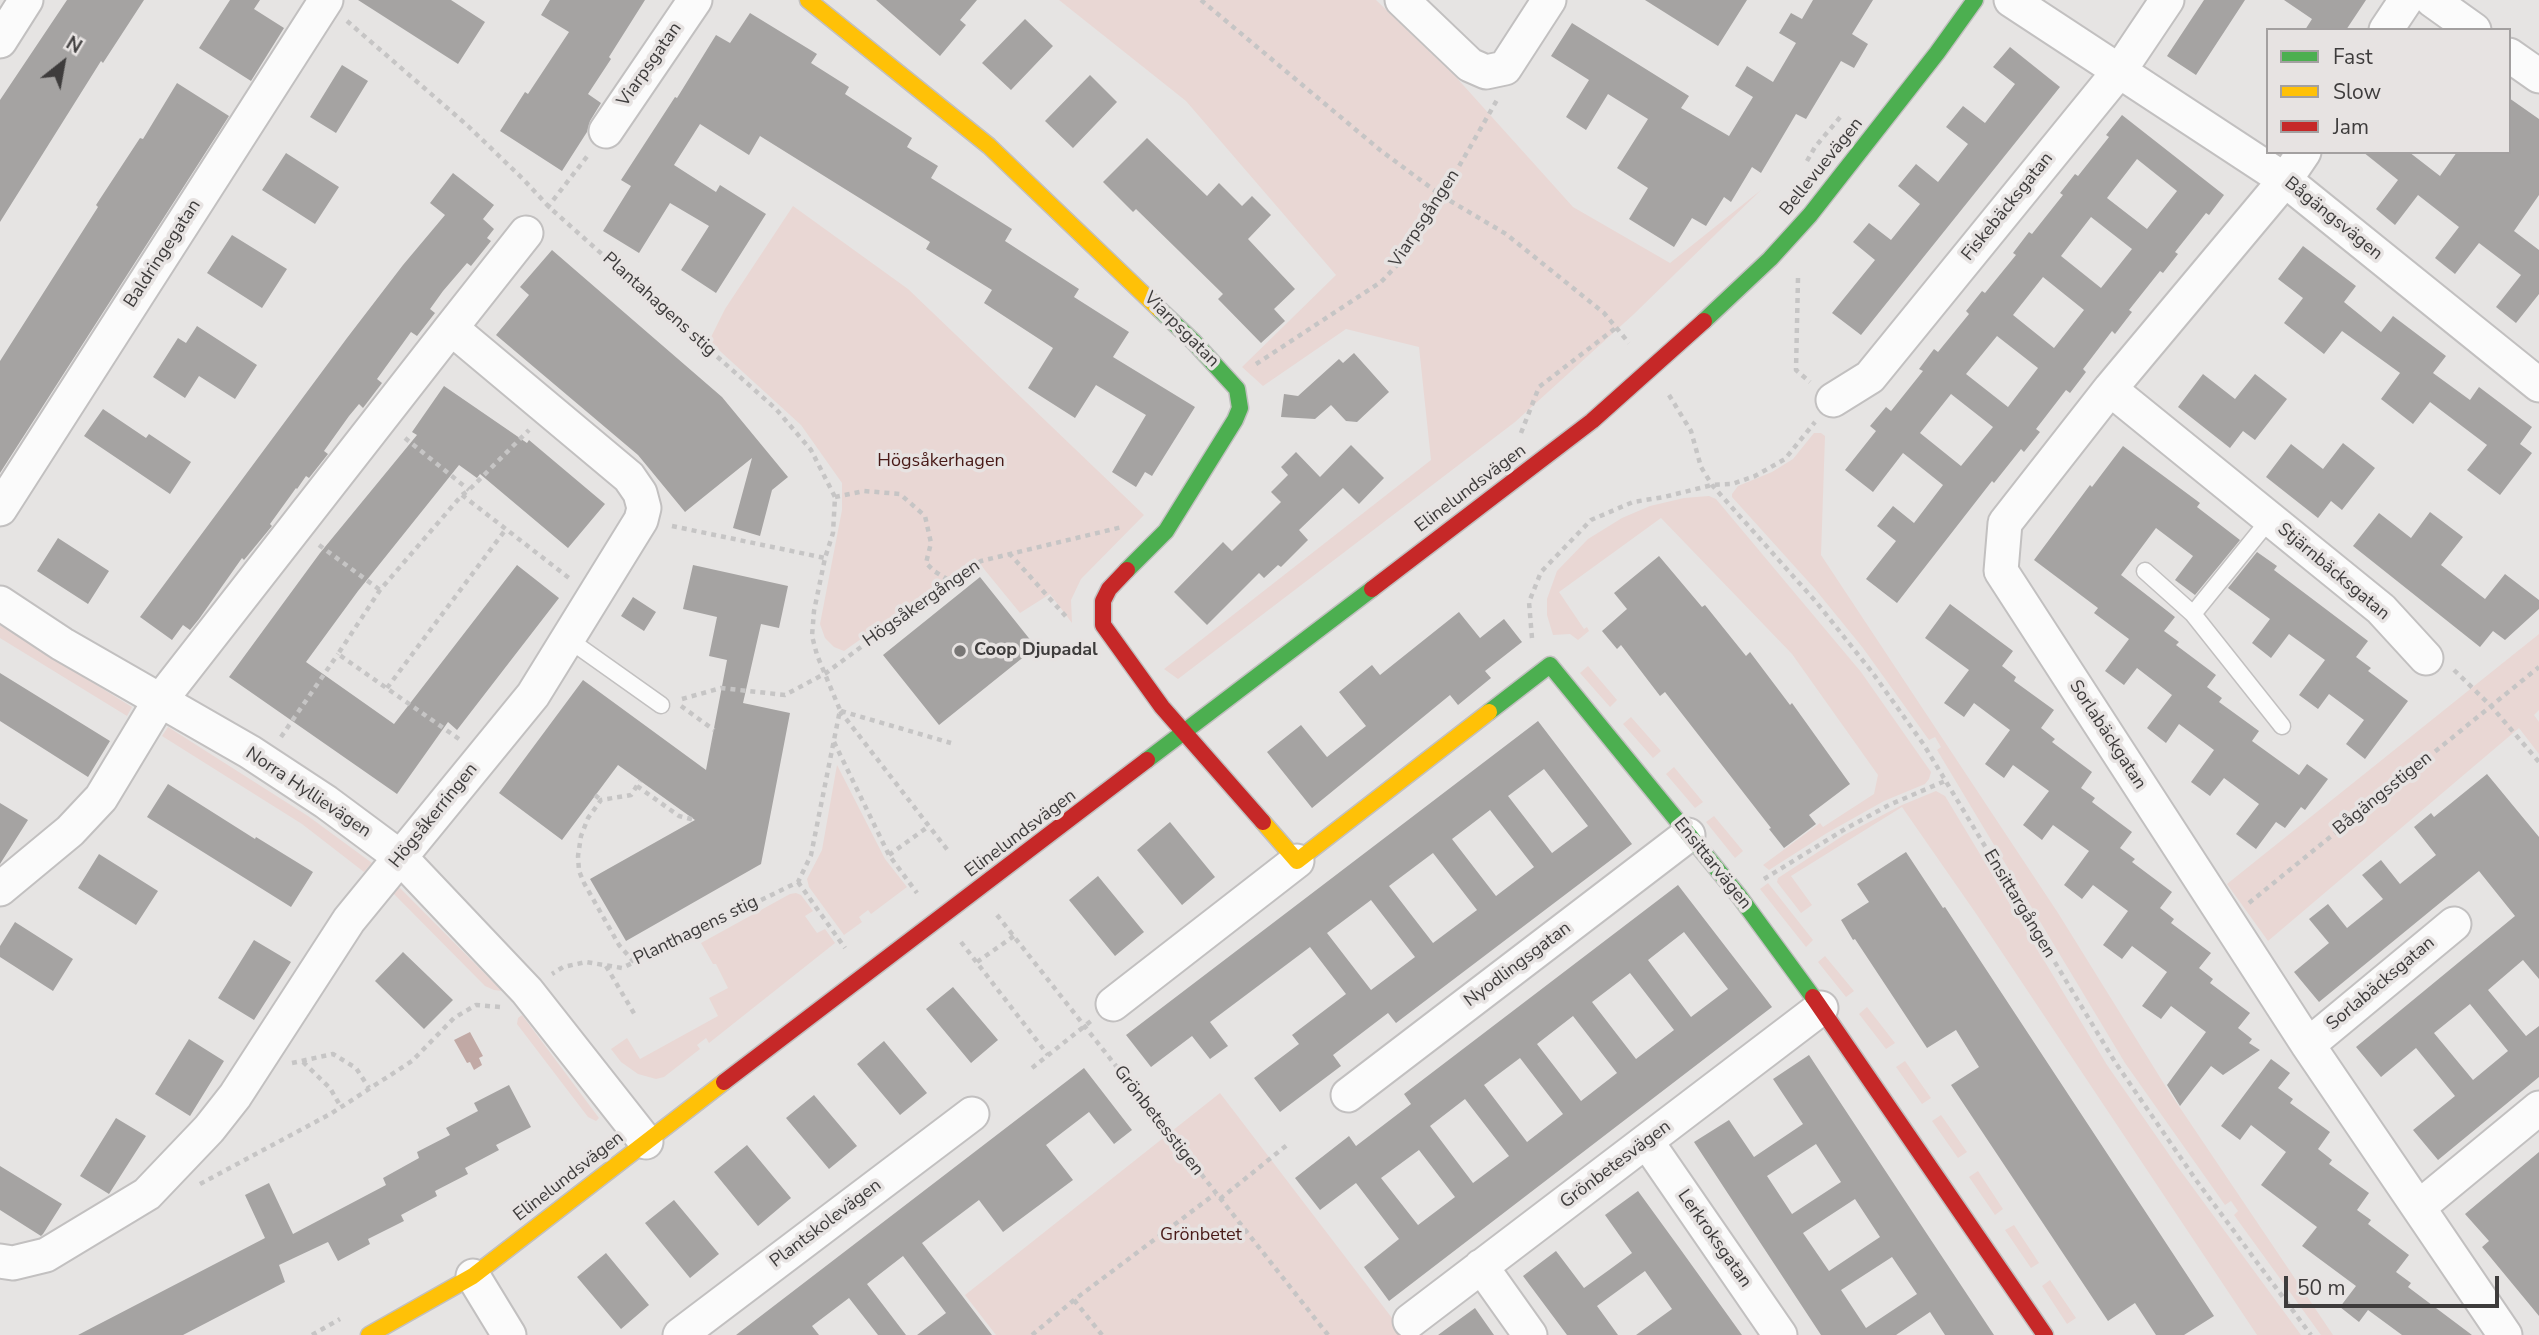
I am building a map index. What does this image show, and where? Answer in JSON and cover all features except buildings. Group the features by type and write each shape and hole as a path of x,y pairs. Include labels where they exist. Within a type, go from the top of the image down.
{"street":[{"path":"0,41 26,0"},
{"name":"Viarpsgatan","path":"606,131 695,0"},
{"name":"Viarpsgatan","path":"808,0 989,146 1193,341 1231,381 1240,398 1240,408 1235,420 1166,531 1119,577 1103,601 1103,625 1162,706 1185,732"},
{"path":"1402,0 1470,65 1486,72 1505,68 1549,0"},
{"name":"Bellevuevägen","path":"1681,343 1770,259 1810,215 1975,0"},
{"name":"Bågängsvägen","path":"2011,0 2285,180 2539,385"},
{"name":"Fiskebäcksgatan","path":"1833,400 1870,377 2119,70 2167,0"},
{"path":"2387,28 2406,0"},
{"path":"2432,0 2471,28"},
{"name":"Baldringegatan","path":"0,509 335,10"},
{"path":"2511,56 2539,76"},
{"name":"Sorlabäckgatan","path":"2303,154 2285,180 2110,389 2005,523 2001,571 2308,1045 2505,1335"},
{"path":"0,889 70,831 101,798 159,702 526,233"},
{"path":"451,328 629,477 640,493 644,508 641,520"},
{"name":"Elinelundsvägen","path":"369,1335 473,1276 1592,421 1681,343"},
{"name":"Stjärnbäcksgatan","path":"2110,389 2381,609 2427,658"},
{"name":"Högsåkerringen","path":"0,1261 13,1263 46,1255 147,1194 209,1129 235,1096 349,920 533,695 641,520"},
{"name":"Norra Hyllievägen","path":"0,603 62,644 264,762 326,802 400,857 527,991 646,1142"},
{"path":"1113,1004 1550,664"},
{"name":"Ensittarvägen","path":"1550,664 1740,896 1821,1008 2045,1335"},
{"path":"1185,732 1297,862"},
{"name":"Nyodlingsgatan","path":"1348,1095 1688,835"},
{"name":"Sorlabäcksgatan","path":"2308,1045 2454,924"},
{"name":"Grönbetesvägen","path":"1410,1321 1821,1008"},
{"path":"2418,1207 2539,1108"},
{"name":"Plantskolevägen","path":"680,1335 972,1114"},
{"name":"Lerkroksgatan","path":"1647,1142 1780,1335"},
{"path":"1481,1266 1530,1335"},
{"path":"473,1276 509,1335"}],"lane":[{"name":"Stjärnbäcksgatan","path":"2193,614 2270,519"},
{"path":"2145,571 2193,614 2282,726"},
{"path":"568,639 661,705"}],"path":[{"name":"Ensittargången","path":"1200,0 1380,150 1443,196 1506,234 1604,313 1617,327 1681,414 1691,432 1701,467 1712,485 1817,603 1872,672 1924,745 2115,1062 2196,1180 2311,1335"},
{"name":"Plantahagens stig","path":"335,10 468,126 549,207 776,410 811,450 835,497"},
{"name":"Viarpsgången","path":"1231,381 1381,282 1402,260 1495,106 1505,68"},
{"path":"1802,169 1815,147 1849,108"},
{"path":"526,233 606,131"},
{"path":"1550,664 1530,636 1529,602 1541,572 1591,520 1633,502 1712,485 1732,484 1755,476 1785,459 1833,400 1796,370 1798,274"},
{"path":"1519,437 1539,387 1617,327"},
{"path":"264,762 380,590 462,495 549,409"},
{"path":"380,418 470,490"},
{"path":"949,852 840,710 817,655 812,636 814,611 833,533 835,497 864,491 900,494 925,516 931,543 926,563 950,581"},
{"path":"462,495 594,598"},
{"path":"641,520 825,558"},
{"name":"Högsåkergången","path":"714,730 675,701 721,688 785,695 826,673 981,561 1134,524"},
{"path":"295,527 380,590"},
{"path":"387,688 506,528"},
{"path":"1009,553 1076,628"},
{"path":"338,654 482,756"},
{"path":"2427,658 2454,670 2491,706 2539,762"},
{"name":"Bågängsstigen","path":"2227,920 2539,667"},
{"path":"840,710 811,855 798,882 846,949"},
{"path":"840,710 951,743"},
{"path":"834,741 889,855 919,895"},
{"path":"1740,896 1844,829 1889,805 1945,782"},
{"path":"634,962 619,944 579,871 578,856 588,818 601,800 631,795 639,783 679,816 695,820"},
{"path":"595,795 601,800"},
{"path":"889,855 929,826"},
{"name":"Planthagens stig","path":"267,1150 412,1061 454,1018 476,1005 500,1007 563,967 586,962 622,968 798,882"},
{"name":"Grönbetesstigen","path":"990,906 1328,1335"},
{"path":"953,931 1048,1055"},
{"path":"977,962 1014,936"},
{"path":"605,965 635,1015"},
{"path":"1032,1068 1084,1026"},
{"path":"262,1054 276,1062 287,1064 333,1054 356,1068 370,1088"},
{"path":"302,1061 330,1088 341,1107"},
{"path":"1220,1199 1287,1145"},
{"path":"1032,1335 1215,1194"},
{"path":"1074,1300 1102,1335"}],"green space":[{"path":"1059,0 1376,0 1455,76 1573,207 1670,263 1761,190 1634,314 1515,422 1178,679 1164,669 1431,460 1419,347 1346,329 1263,386 1242,367 1336,275 1186,101"},
{"name":"Högsåkerhagen","path":"793,206 908,289 1144,515 1081,579 1071,600 1072,623 1050,594 1020,613 975,558 844,651 834,647 825,638 820,624 842,510 842,483 801,425 709,341 725,309"},
{"path":"1814,433 1825,436 1821,555 2058,913 2166,1087 2333,1335 2321,1335 2234,1215 2238,1211 2231,1201 2225,1205 2125,1063 1937,750 1941,747 1935,737 1929,740 1863,648 1815,589 1732,497 1738,486 1772,472 1793,459"},
{"path":"1709,496 1716,499 1861,672 1931,772 1925,784 1884,801 1769,870 1763,865 1820,823 1823,827 1874,794 1878,775 1792,654 1661,518 1559,592 1584,629 1587,627 1589,631 1578,640 1570,634 1553,635 1547,615 1547,599 1557,571 1588,539 1622,518 1650,506 1684,498"},
{"path":"0,625 132,707 127,716 0,638"},
{"path":"2539,634 2539,710 2534,715 2539,722 2539,754 2519,728 2268,941 2227,884"},
{"path":"1588,666 1617,700 1610,707 1580,673"},
{"path":"1631,717 1661,751 1653,758 1623,724"},
{"path":"168,727 308,816 372,863 364,872 302,824 162,736"},
{"path":"837,765 885,859 907,887 871,914 868,910 859,917 862,922 844,935 809,887 807,879 822,850"},
{"path":"1674,767 1703,802 1695,808 1666,774"},
{"path":"1936,791 1945,796 2107,1065 2301,1335 2257,1335 1902,807 1791,876 1812,905 1801,913 1777,882 1778,878 1844,835 1902,805"},
{"path":"1714,816 1743,851 1735,858 1706,822"},
{"path":"1768,883 1813,940 1806,947 1760,889"},
{"path":"397,885 502,991 485,986 391,891"},
{"path":"796,893 801,895 813,911 805,916 817,933 825,929 835,943 709,1043 706,1038 697,1045 700,1049 664,1077 656,1079 638,1074 621,1062 611,1049 627,1038 640,1059 718,1016 709,998 728,988 701,943"},
{"path":"1825,956 1854,991 1846,997 1818,962"},
{"path":"1867,1007 1895,1043 1886,1049 1859,1014"},
{"path":"522,1015 599,1118 596,1121 588,1117 517,1024"},
{"path":"1905,1061 1931,1098 1922,1104 1896,1067"},
{"name":"Grönbetet","path":"1220,1093 1405,1335 996,1335 965,1295"},
{"path":"1941,1115 1967,1152 1958,1158 1932,1121"},
{"path":"1978,1171 2003,1209 1995,1215 1969,1177"},
{"path":"2014,1225 2039,1263 2031,1268 2005,1230"},
{"path":"2050,1280 2076,1318 2067,1324 2042,1286"}],"shaded area":[{"path":"470,1032 483,1056 479,1058 482,1065 474,1070 454,1040"}],"traffic: fast":[{"path":"1704,321 1770,259 1810,215 1937,53 1975,0"},
{"path":"1127,570 1166,531 1240,408 1237,389 1159,309"},
{"path":"1147,760 1372,589"},
{"path":"1489,712 1550,665 1739,896 1813,997"}],"traffic: slow":[{"path":"808,0 989,146 1159,309"},
{"path":"1263,822 1297,861 1489,712"},
{"path":"369,1335 473,1276 724,1082"}],"traffic: jam":[{"path":"1372,589 1592,421 1704,321"},
{"path":"1127,570 1109,589 1103,601 1103,625 1162,707 1263,822"},
{"path":"724,1082 1147,760"},
{"path":"1813,997 2045,1335"}],"place":[{"name":"Coop Djupadal","path":"960,651"}]}
